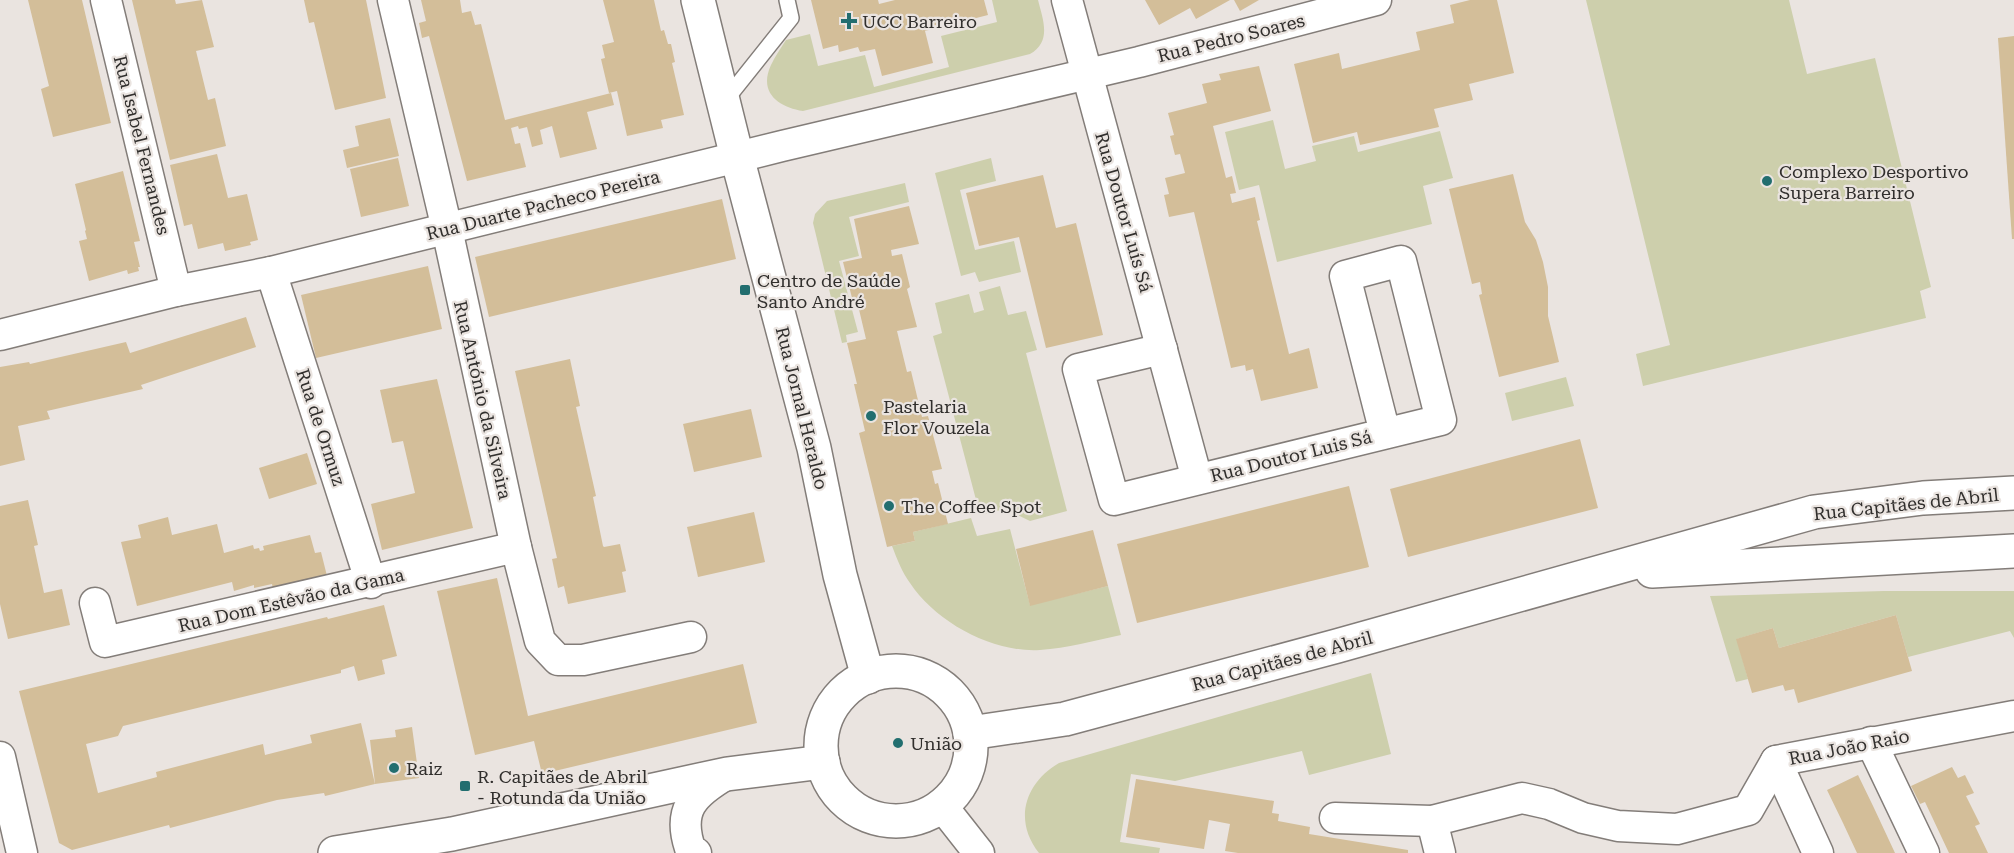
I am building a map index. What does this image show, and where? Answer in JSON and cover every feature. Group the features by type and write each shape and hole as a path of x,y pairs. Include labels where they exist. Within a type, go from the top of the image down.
{"main road":[{"name":"Rua Jornal Heraldo","path":"698,0 814,448 840,575 868,677"},
{"name":"Rua Capitães de Abril","path":"970,734 1065,719 1337,646 1814,512 1923,498 2014,493"},
{"name":"Rua Capitães de Abril","path":"1590,575 2014,552"},
{"path":"886,672 906,672 924,676 941,686 955,699 965,715 970,734 971,754 966,774 956,791 942,806 923,816 902,821 880,820 861,812 843,800 830,782 823,762 821,741 826,721 835,702 850,687 868,677 886,672"},
{"path":"335,853 451,844 727,774 823,762"}],"street":[{"name":"Rua Isabel Fernandes","path":"106,0 176,291"},
{"name":"Rua António da Silveira","path":"393,0 447,229 516,548 540,641 558,660 583,660 691,637"},
{"name":"Rua Doutor Luís Sá","path":"1067,0 1197,479"},
{"name":"Rua Pedro Soares","path":"1086,75 1376,0"},
{"name":"Rua Duarte Pacheco Pereira","path":"0,336 176,291 271,272 737,157 1086,75"},
{"name":"Rua Doutor Luis Sá","path":"1197,479 1441,420 1401,261 1345,276 1385,433"},
{"name":"Rua de Ormuz","path":"271,272 371,582"},
{"path":"1162,349 1078,369 1114,500 1197,479"},
{"name":"Rua Dom Estêvão da Gama","path":"95,603 105,642 516,548"},
{"name":"Rua João Raio","path":"1335,818 1432,820 1522,798 1549,804 1583,818 1618,826 1677,829 1748,810 1776,761 2014,716"},
{"path":"1871,742 1924,853"},
{"path":"0,757 22,853"},
{"path":"1776,761 1818,853"},
{"path":"696,853 691,851 684,823 690,804 708,785 727,774"},
{"path":"942,806 979,853"},
{"path":"1432,820 1440,853"}],"lane":[{"path":"723,102 791,18 787,0"}],"green space":[{"path":"992,0 1038,0 1044,36 1037,49 1030,54 803,111 779,102 769,91 768,75 786,40 810,34 818,66 865,55 874,87 949,67 941,36 997,22"},
{"name":"Complexo Desportivo Supera Barreiro","path":"1586,0 1789,0 1807,74 1875,58 1931,287 1920,291 1926,318 1643,386 1636,354 1670,345"},
{"path":"1273,120 1285,169 1316,161 1312,146 1354,136 1358,152 1440,131 1453,178 1423,186 1432,224 1277,262 1259,185 1239,190 1225,132"},
{"path":"991,158 996,181 960,190 975,250 1014,241 1021,272 979,282 975,272 961,276 935,173"},
{"path":"905,183 909,202 849,217 859,256 839,261 858,332 846,335 847,342 842,343 813,223 815,214 827,201"},
{"path":"1000,286 1008,315 1026,311 1037,350 1026,353 1067,511 1030,521 1005,509 980,515 933,336 942,333 935,303 969,294 974,313 984,310 979,292"},
{"path":"1566,377 1574,406 1512,421 1505,393"},
{"path":"971,518 977,536 1010,529 1030,605 1108,586 1121,635 1060,648 1022,650 985,640 950,622 921,597 907,579 892,546 915,541 913,532"},
{"path":"1884,591 2014,591 2014,638 2010,631 1908,657 1896,615 1779,648 1773,628 1737,639 1748,679 1736,682 1710,596"},
{"path":"1371,673 1391,754 1309,775 1302,751 1175,781 1131,774 1120,842 1160,848 1159,853 1039,853 1031,840 1026,828 1026,803 1038,781 1059,763"}],"building":[{"path":"28,0 82,0 111,123 53,137 41,89 49,86"},
{"path":"132,0 175,0 176,4 202,0 214,47 196,51 208,100 215,98 226,146 170,160"},
{"path":"304,0 366,0 386,98 335,110 314,22 309,23"},
{"path":"421,0 460,0 462,13 471,11 475,25 481,24 505,120 611,93 614,105 587,112 597,149 560,158 552,126 540,130 543,144 532,147 527,127 519,129 518,126 511,128 515,144 520,143 526,167 467,181 429,36 422,38 419,23 426,21"},
{"path":"603,0 654,0 661,31 664,30 668,44 671,44 675,62 672,63 684,115 661,120 663,128 627,136 617,91 609,93 601,59 605,58 602,45 614,42"},
{"path":"811,0 878,0 879,4 895,0 984,0 988,15 925,31 933,63 882,76 875,49 860,52 858,47 839,52 838,45 823,49"},
{"path":"1145,0 1230,0 1196,19 1190,8 1159,25"},
{"path":"1234,0 1259,0 1240,11"},
{"path":"1470,0 1497,0 1514,73 1469,84 1473,100 1434,109 1439,127 1360,145 1357,132 1313,143 1294,64 1339,53 1342,69 1420,50 1416,32 1454,23 1450,5"},
{"path":"2014,36 2014,239 2012,239 1998,38"},
{"path":"1259,66 1271,111 1213,126 1226,178 1232,176 1236,193 1230,194 1232,203 1255,197 1260,220 1257,221 1289,354 1309,348 1318,388 1261,401 1253,369 1246,371 1245,365 1231,368 1194,212 1169,217 1164,195 1169,194 1165,178 1185,173 1180,154 1175,155 1170,136 1174,135 1168,113 1207,103 1202,84 1221,80 1219,74"},
{"path":"390,118 399,156 347,168 343,150 359,146 355,126"},
{"path":"217,154 228,198 247,194 258,240 250,242 251,245 225,251 223,243 198,249 192,224 184,226 170,165"},
{"path":"398,158 409,206 361,217 350,169"},
{"path":"123,171 140,241 134,242 139,271 128,274 127,270 89,281 79,241 87,239 86,230 75,184"},
{"path":"1513,174 1525,222 1536,240 1543,262 1548,287 1548,316 1559,362 1499,377 1479,295 1482,294 1480,282 1472,284 1449,189"},
{"path":"1043,175 1056,228 1076,223 1103,335 1046,348 1019,237 979,246 966,193"},
{"path":"722,199 736,259 489,317 475,257"},
{"path":"909,206 919,244 891,250 892,256 902,254 910,287 907,289 917,327 897,331 907,372 911,371 922,417 928,416 942,469 932,471 935,484 938,483 948,524 913,532 915,541 887,547 859,433 865,431 847,343 866,339 857,301 853,302 843,262 862,258 854,219"},
{"path":"428,266 442,329 316,358 301,295"},
{"path":"246,317 256,347 141,385 143,389 47,411 50,419 18,426 25,460 0,466 0,367 29,362 30,364 126,342 130,353"},
{"path":"570,359 580,406 576,407 596,496 593,497 603,546 620,544 626,571 622,572 626,592 568,604 564,586 558,588 552,559 557,558 515,371"},
{"path":"437,379 473,528 382,550 371,504 415,493 403,441 392,443 380,390"},
{"path":"751,409 762,457 694,472 683,424"},
{"path":"1580,439 1598,508 1408,557 1390,489"},
{"path":"307,453 317,484 269,499 259,468"},
{"path":"1349,486 1369,567 1137,623 1117,544"},
{"path":"28,500 38,545 34,546 44,593 62,589 70,625 8,639 0,604 0,506"},
{"path":"754,512 765,562 698,577 687,527"},
{"path":"168,517 172,535 217,524 224,553 253,545 254,549 259,548 260,551 264,550 263,546 310,535 315,553 321,552 327,576 273,589 272,584 254,588 254,585 234,591 232,582 137,606 121,542 141,538 138,525"},
{"path":"1093,530 1108,586 1030,606 1016,549"},
{"path":"497,578 528,716 743,664 757,723 542,774 534,741 475,755 437,591"},
{"path":"384,605 397,656 382,660 385,674 358,681 354,666 341,670 341,673 123,726 118,736 86,744 98,793 157,777 156,772 263,744 265,755 312,743 310,735 361,723 375,784 325,796 324,793 277,800 170,828 169,825 72,850 59,843 19,691"},
{"path":"1896,615 1912,671 1798,703 1794,689 1785,691 1783,685 1752,693 1736,639 1773,628 1779,648"},
{"path":"412,727 419,778 375,784 370,740 396,737 395,730"},
{"path":"1952,767 1958,778 1965,775 1974,793 1966,796 1980,824 1975,826 1988,853 1949,853 1925,802 1920,804 1911,786"},
{"path":"1858,775 1895,853 1857,853 1827,790"},
{"path":"1136,779 1274,801 1272,813 1279,814 1278,821 1310,827 1309,834 1408,850 1408,853 1238,853 1225,851 1230,824 1209,820 1204,849 1126,837"}],"place":[{"name":"UCC Barreiro","path":"849,21"},
{"name":"Complexo Desportivo Supera Barreiro","path":"1767,181"},
{"name":"Centro de Saúde Santo André","path":"745,290"},
{"name":"Pastelaria Flor Vouzela","path":"871,416"},
{"name":"The Coffee Spot","path":"889,506"},
{"name":"União","path":"898,743"},
{"name":"Raiz","path":"394,768"},
{"name":"R. Capitães de Abril - Rotunda da União","path":"465,786"}]}
